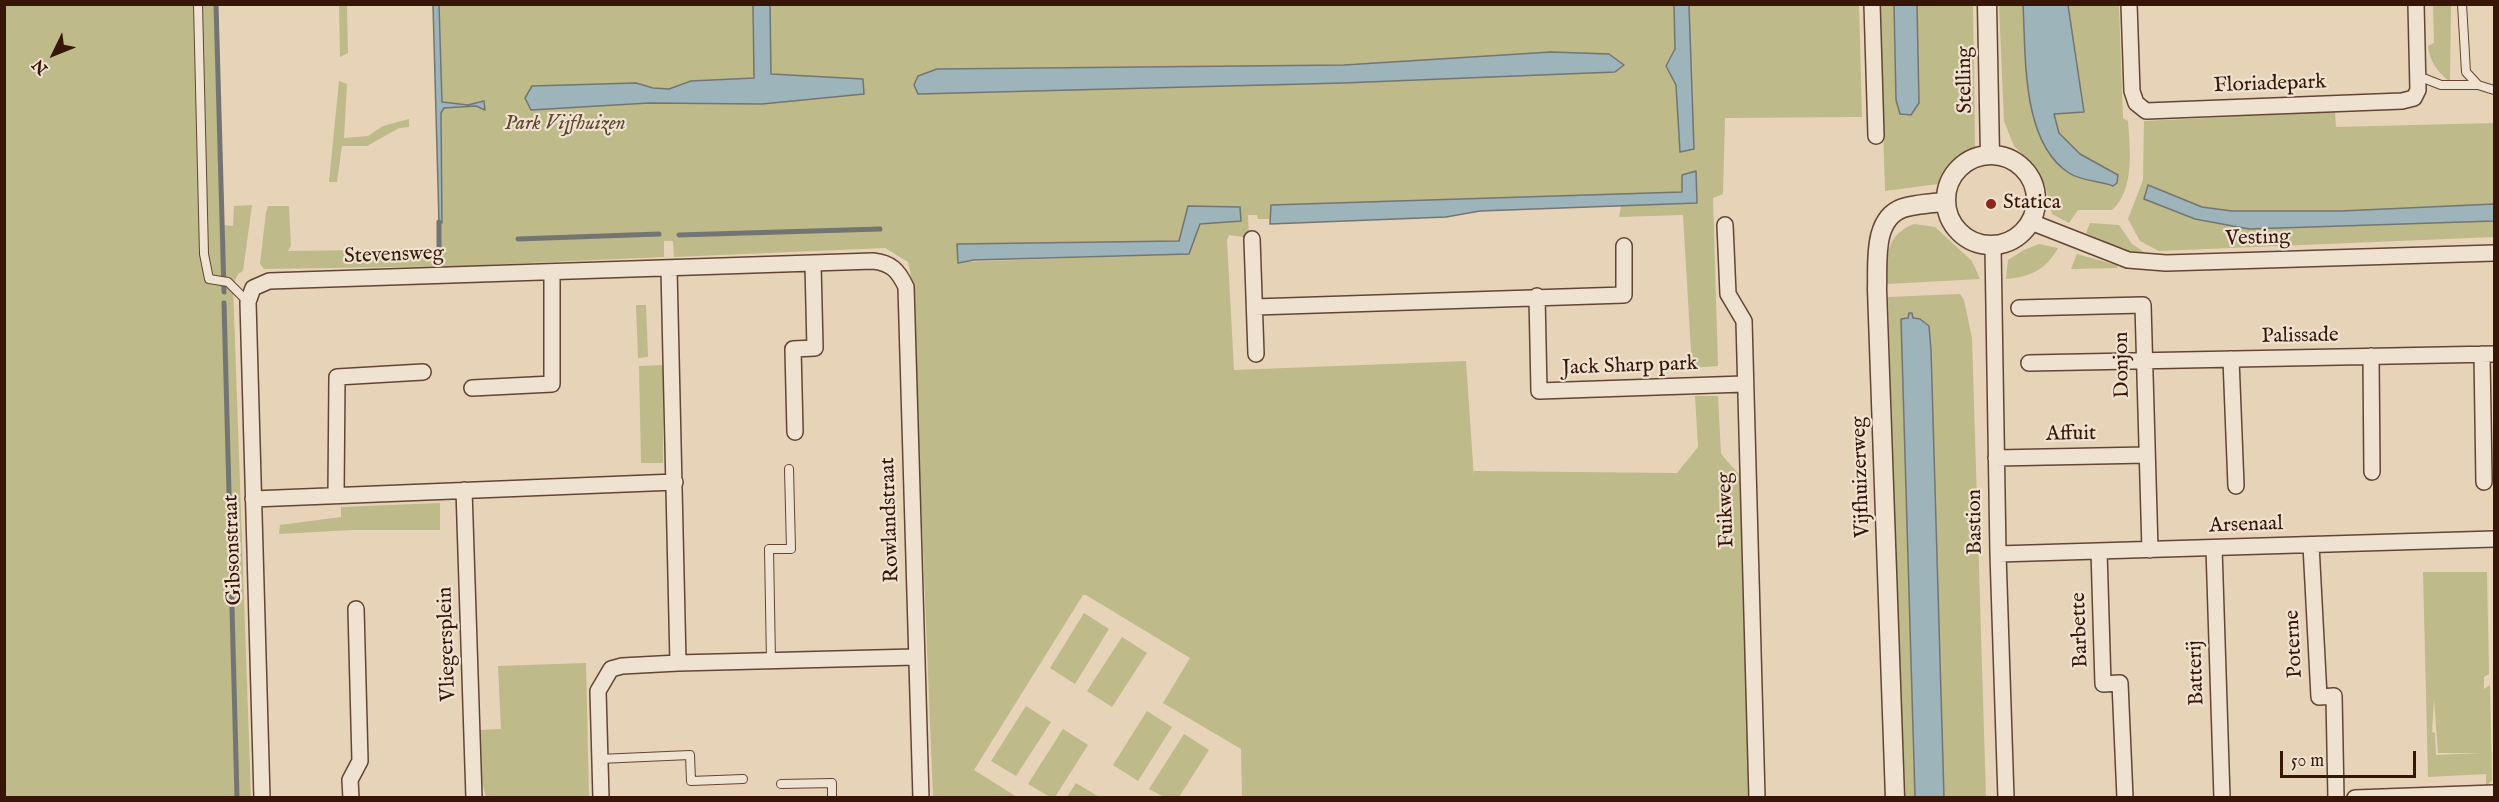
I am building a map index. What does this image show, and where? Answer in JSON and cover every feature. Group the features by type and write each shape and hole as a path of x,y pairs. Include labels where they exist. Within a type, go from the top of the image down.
{"street":[{"path":"1872,4 1876,136"},
{"name":"Stelling","path":"1987,4 1990,155"},
{"name":"Floriadepark","path":"2129,4 2132,91 2136,103 2146,111 2402,101 2414,98 2418,90 2416,4"},
{"path":"1990,155 2016,162 2026,171 2033,183 2036,203 2031,222 2021,234 2008,243 1993,246 1978,244 1965,238 1948,216 1945,202 1951,178 1958,169 1978,156 1990,155"},
{"name":"Vijfhuizerweg","path":"1895,798 1877,289 1879,236 1883,226 1905,207 1945,202"},
{"name":"Vesting","path":"2031,222 2128,260 2156,262 2494,253"},
{"name":"Fuikweg","path":"1725,225 1728,294 1744,321 1757,798"},
{"path":"1252,239 1256,354"},
{"path":"1255,307 1624,295 1624,246"},
{"name":"Bastion","path":"1993,246 1998,554 2006,798"},
{"name":"Stevensweg","path":"248,302 253,288 269,281 873,261"},
{"name":"Rowlandstraat","path":"873,261 887,262 898,271 906,287 915,657 921,798"},
{"path":"795,432 793,349 815,348 813,264"},
{"path":"669,268 678,663"},
{"path":"472,388 552,384 552,272"},
{"name":"Jack Sharp park","path":"1537,297 1539,391 1744,384"},
{"name":"Gibsonstraat","path":"248,302 262,798"},
{"name":"Donjon","path":"2019,308 2143,304 2150,550"},
{"name":"Palissade","path":"2029,363 2488,354 2484,482"},
{"path":"2371,356 2372,472"},
{"path":"2231,359 2236,486"},
{"path":"336,495 337,377 423,372"},
{"name":"Affuit","path":"1996,458 2147,455"},
{"path":"254,499 675,482"},
{"name":"Vliegersplein","path":"464,490 474,798"},
{"name":"Arsenaal","path":"1998,554 2494,539"},
{"name":"Poterne","path":"2311,545 2319,697 2334,696 2336,798"},
{"name":"Batterij","path":"2214,548 2222,798"},
{"name":"Barbette","path":"2099,551 2103,684 2120,683 2125,798"},
{"path":"351,798 350,780 360,761 356,609"},
{"path":"601,798 597,691 611,669 621,666 678,663 915,657"},
{"path":"2355,798 2494,793"}],"lane":[{"path":"198,4 204,254 209,279 228,282 248,302"},
{"path":"2462,4 2466,72 2478,85"},
{"path":"2418,76 2441,85 2478,85 2494,90"},
{"path":"771,661 769,549 790,549 789,468"},
{"path":"599,759 690,755 691,781 743,780"},
{"path":"781,784 832,783 832,798"}],"green space":[{"path":"5,5 216,5 223,225 233,226 234,206 252,205 243,271 238,274 233,285 251,797 5,798"},
{"path":"339,5 347,5 348,53 340,57"},
{"name":"Park Vijfhuizen","path":"439,5 1859,5 1862,117 1725,118 1723,194 1713,198 1718,366 1692,368 1683,215 1619,217 1621,206 1696,202 1696,196 1270,215 1270,219 1258,219 1257,215 1248,215 1249,238 1229,235 1227,240 1234,370 1466,361 1474,478 1474,471 1677,473 1698,447 1695,396 1718,396 1721,454 1743,479 1753,797 1242,797 1241,749 1163,703 1190,658 1083,595 974,770 1017,797 933,797 915,293 908,262 885,248 674,257 673,241 664,241 664,257 460,266 264,269 260,264 268,206 289,206 291,246 288,251 437,249 441,96","holes":["1185,218 1241,221 1200,224 1189,254 958,262 958,244 1179,241"]},
{"path":"1879,5 1894,5 1896,100 1902,115 1911,115 1919,103 1917,5 1973,5 1975,147 1952,161 1938,184 1885,191"},
{"path":"1999,5 2119,5 2123,118 2128,121 2130,156 2128,180 2119,202 2112,210 2078,210 2069,223 2052,214 2045,185 2033,164 2014,146 2004,121"},
{"path":"2433,5 2451,5 2450,82 2441,74 2430,57 2428,46 2434,43"},
{"path":"339,81 347,84 344,138 368,136 383,126 409,119 409,127 399,128 367,146 342,146 337,182 329,182"},
{"path":"2335,112 2336,127 2494,123 2494,237 2159,251 2140,241 2128,219 2143,180 2144,121"},
{"path":"2090,223 2119,225 2132,244 2150,256 2141,259 2086,233"},
{"path":"1914,224 1935,227 1972,261 1980,279 1887,284 1888,256 1892,241 1904,229"},
{"path":"2039,244 2058,248 2043,267 2030,274 2006,279 2008,260"},
{"path":"2077,254 2116,265 2118,268 2071,269"},
{"path":"1960,294 1964,300 1972,338 1986,797 1944,797 1920,319 1913,318 1912,313 1909,313 1908,318 1901,320 1915,797 1903,797 1888,297"},
{"path":"636,305 646,305 648,357 638,358"},
{"path":"663,365 663,463 641,463 639,366"},
{"path":"440,503 440,530 352,530 279,534 280,525 341,517 341,507"},
{"path":"2423,572 2487,572 2489,674 2484,677 2484,689 2490,685 2492,780 2486,787 2486,774 2428,777","holes":["2434,699 2438,753 2484,753 2436,755 2435,733 2432,732"]},
{"path":"1084,613 1109,629 1075,684 1050,668"},
{"path":"1122,637 1147,653 1112,707 1087,691"},
{"path":"586,663 589,797 486,797 481,779 479,730 501,729 498,666"},
{"path":"1026,706 1051,722 1016,776 991,761"},
{"path":"1147,711 1172,727 1138,781 1113,765"},
{"path":"1063,729 1088,745 1055,797 1050,797 1028,784"},
{"path":"1184,734 1209,750 1179,797 1164,797 1149,789"},
{"path":"1076,783 1099,797 1067,797"}],"water":[{"path":"433,5 439,5 442,102 468,105 484,101 485,110 476,106 444,108 441,113 442,223 439,222"},
{"path":"753,5 770,5 771,74 863,79 864,94 762,104 649,103 531,110 525,98 532,86 636,83 653,88 669,89 691,81 754,78"},
{"path":"1674,5 1689,5 1694,149 1680,152 1676,85 1666,66 1675,49"},
{"path":"1894,5 1917,5 1919,103 1911,115 1900,114 1896,100"},
{"path":"2023,5 2068,5 2084,112 2054,114 2059,133 2080,154 2118,175 2117,183 2113,186 2079,178 2069,173 2053,159 2042,141 2029,96"},
{"path":"1551,52 1609,54 1624,65 1615,72 1343,83 918,94 914,85 918,76 937,69 1344,65"},
{"path":"1696,171 1697,203 1480,211 1446,217 1270,224 1271,205 1682,192 1682,175"},
{"path":"2148,185 2202,207 2232,211 2341,211 2494,204 2494,221 2249,229 2195,219 2144,199"},
{"path":"1188,206 1240,207 1241,221 1200,224 1189,254 974,260 958,263 957,244 1179,241"},
{"path":"1909,313 1912,313 1913,318 1920,319 1929,326 1931,350 1944,797 1915,797 1901,319 1908,318"}],"waterway":[{"path":"216,4 224,292"},
{"path":"439,222 439,249"},
{"path":"679,235 880,229"},
{"path":"518,239 659,234"},
{"path":"224,303 237,798"}],"place":[{"name":"Statica","path":"1991,204"}]}
